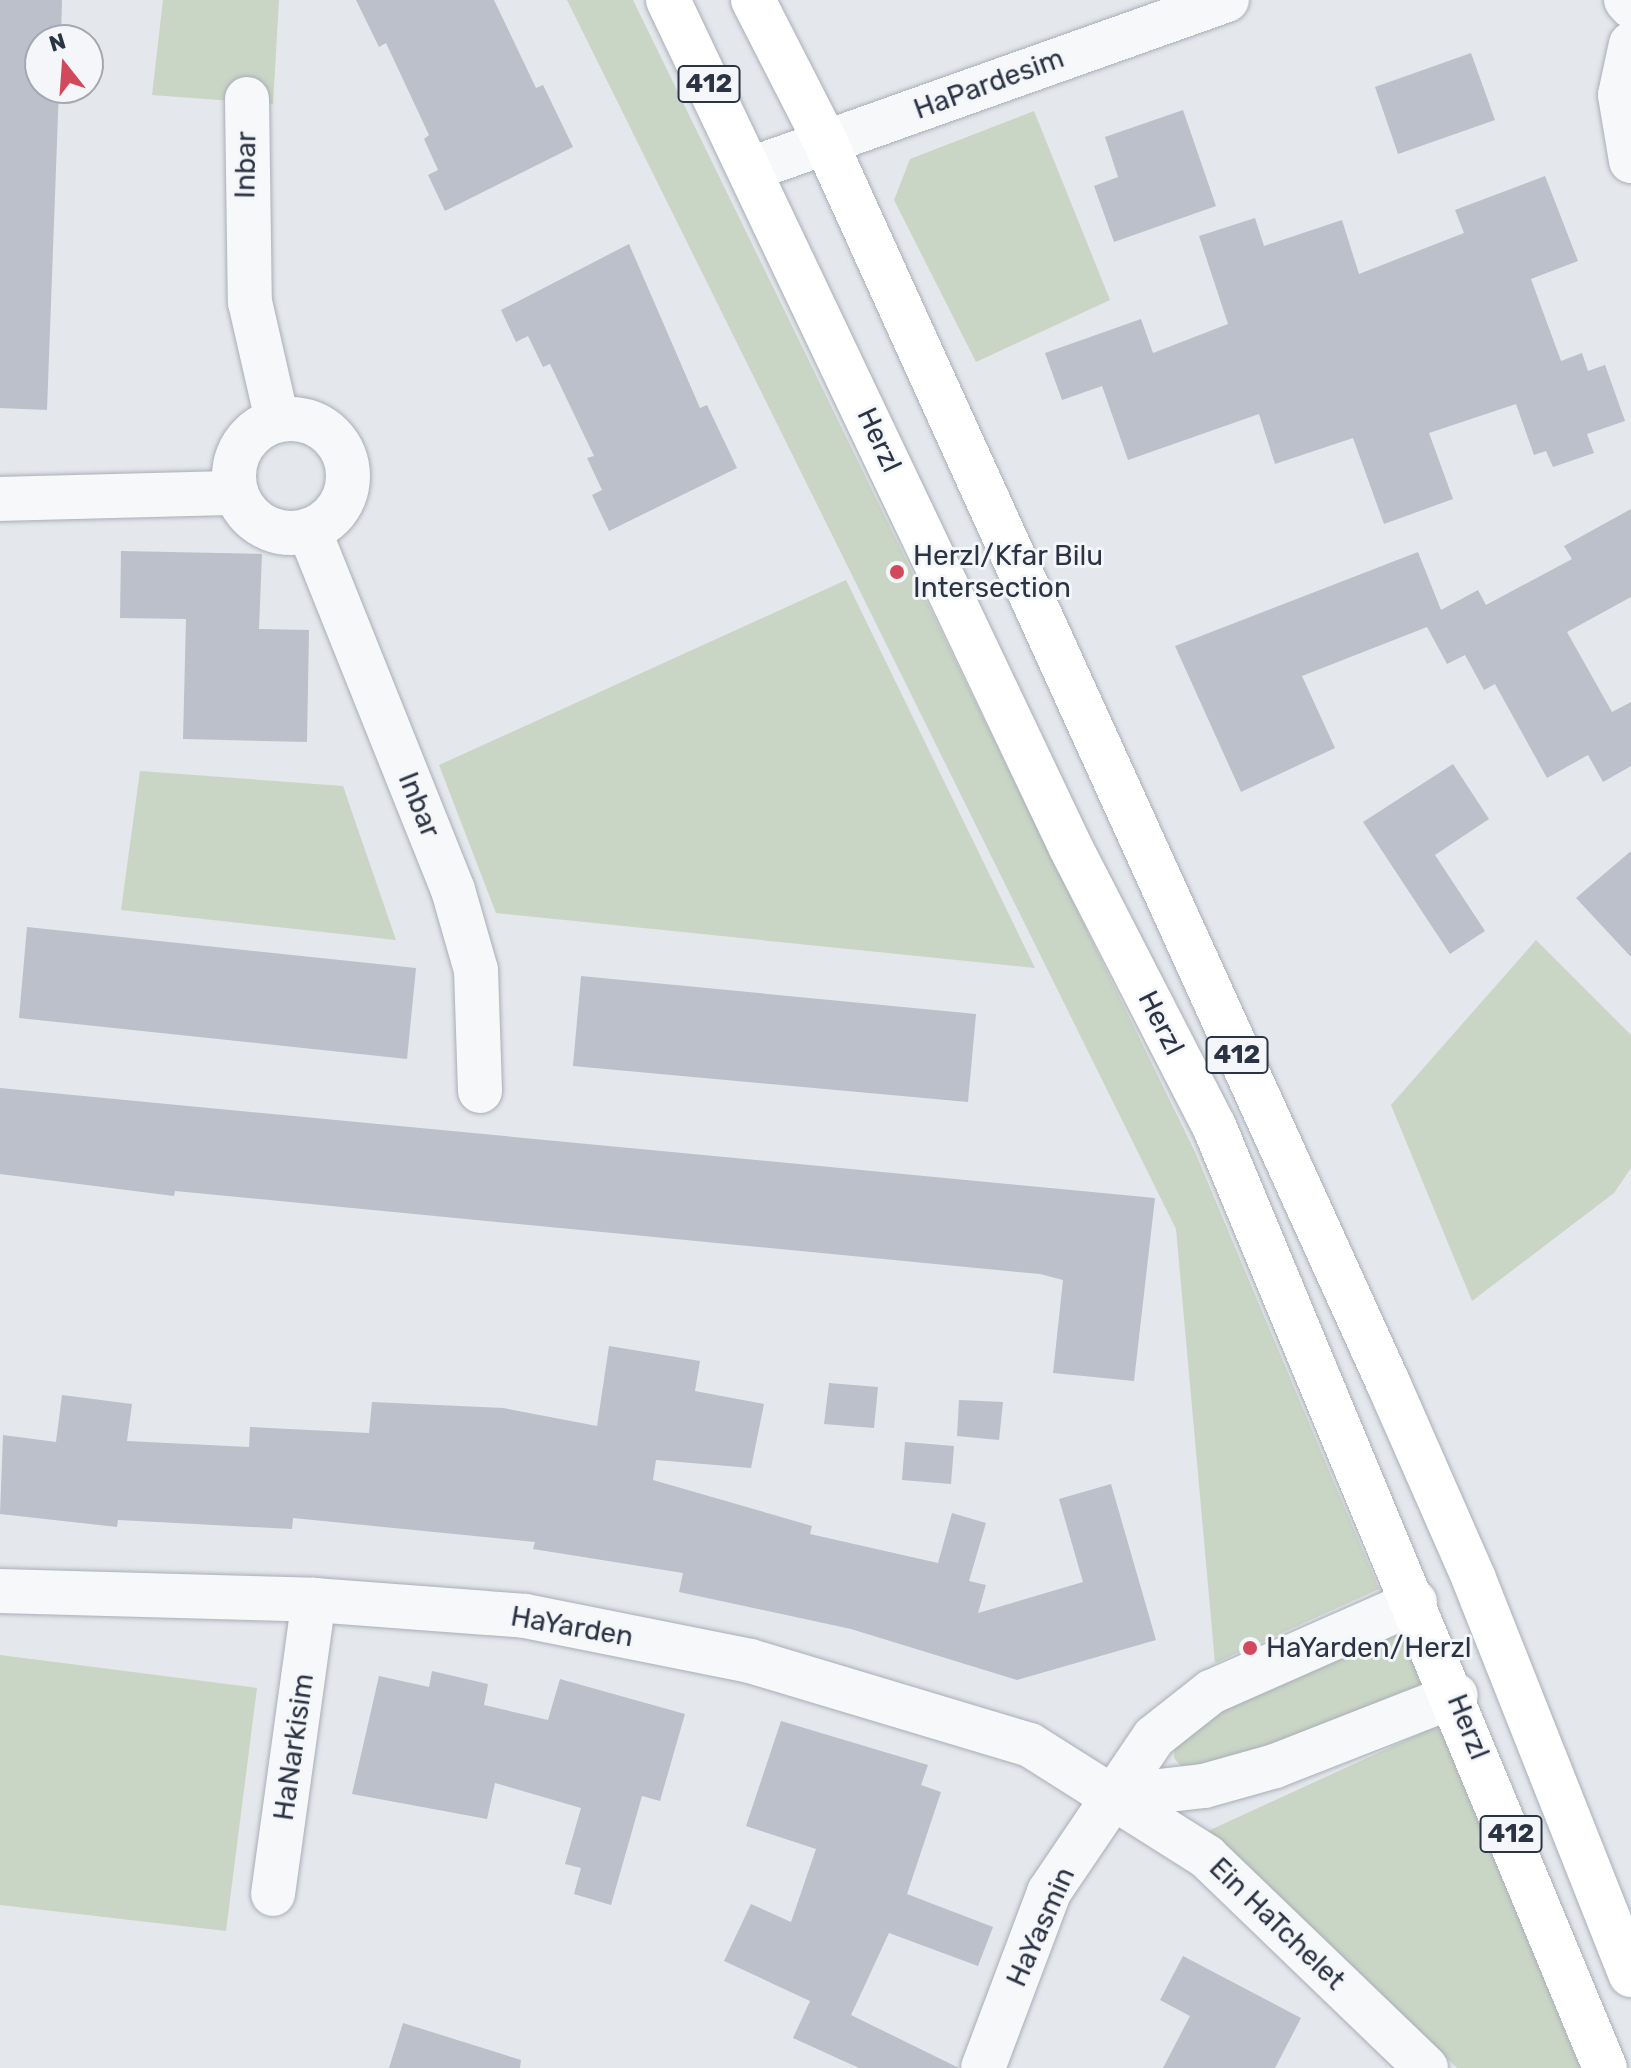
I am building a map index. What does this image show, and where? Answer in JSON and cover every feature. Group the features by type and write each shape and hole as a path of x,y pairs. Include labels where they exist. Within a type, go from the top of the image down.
{"main road":[{"name":"Herzl","path":"668,0 751,169 1071,848 1214,1126 1456,1695 1605,2068"},
{"name":"Herzl","path":"753,0 825,141 1440,1499 1631,1975"}],"street":[{"name":"HaPardesim","path":"751,169 1227,0"},
{"path":"1626,0 1631,6"},
{"path":"1631,44 1620,95 1631,161"},
{"name":"Inbar","path":"247,99 250,302 277,420"},
{"path":"277,420 315,423 331,434 348,468 342,501 309,530 274,530 257,522 236,493 237,456 260,428 277,420"},
{"path":"0,499 236,493"},
{"name":"Inbar","path":"309,530 453,890 476,970 480,1091"},
{"name":"HaYarden","path":"0,1591 314,1600 525,1616 750,1661 1030,1745 1116,1796"},
{"name":"HaNarkisim","path":"273,1894 314,1600"},
{"name":"HaYasmin","path":"983,2068 1049,1892 1154,1737 1211,1692 1415,1602"},
{"path":"1116,1796 1204,1786 1275,1766 1456,1695"},
{"name":"Ein HaTchelet","path":"1116,1796 1207,1857 1426,2068"}],"green space":[{"path":"163,0 279,0 273,104 152,95"},
{"path":"567,0 633,0 1195,1152 1379,1589 1215,1663 1176,1229"},
{"path":"1034,111 1110,300 976,362 894,200 910,159"},
{"path":"846,580 1035,968 496,913 439,765"},
{"path":"140,771 343,786 396,940 121,910"},
{"path":"1536,940 1631,1035 1631,1168 1614,1193 1472,1301 1391,1105"},
{"path":"1407,1615 1432,1694 1259,1760 1185,1771 1174,1758 1175,1734"},
{"path":"0,1655 257,1688 226,1931 0,1905"},
{"path":"1441,1724 1580,2068 1457,2068 1208,1831"}],"building":[{"path":"0,0 62,0 61,24 24,24 24,104 58,104 47,410 0,408"},
{"path":"356,0 494,0 536,88 543,85 573,147 445,211 428,175 438,170 424,139 429,135 386,43 379,47"},
{"path":"1471,53 1495,120 1398,154 1375,87"},
{"path":"1183,110 1216,206 1114,242 1094,186 1118,177 1105,137"},
{"path":"1545,176 1578,261 1531,279 1561,361 1582,353 1588,371 1605,365 1625,421 1587,434 1594,453 1553,467 1546,451 1534,455 1516,404 1429,433 1453,499 1384,524 1353,438 1275,464 1259,414 1128,460 1102,386 1062,400 1045,353 1141,319 1153,353 1228,324 1199,236 1255,218 1264,246 1342,220 1359,274 1464,233 1455,210"},
{"path":"629,244 700,408 707,405 737,468 609,531 592,495 602,490 587,458 594,456 550,364 543,367 528,336 516,342 501,310"},
{"path":"1631,509 1631,597 1567,632 1612,712 1631,702 1631,766 1603,782 1588,755 1547,778 1495,684 1484,690 1465,655 1447,664 1427,627 1302,676 1335,748 1241,792 1175,646 1418,552 1441,610 1478,590 1486,605 1572,559 1564,546"},
{"path":"121,551 262,554 259,629 309,630 307,742 183,739 186,619 120,618"},
{"path":"1453,764 1489,819 1435,855 1485,931 1450,954 1363,822"},
{"path":"1631,851 1631,957 1576,898"},
{"path":"27,927 416,968 407,1059 19,1018"},
{"path":"581,976 976,1014 968,1102 573,1066"},
{"path":"0,1088 1155,1198 1134,1381 1053,1373 1063,1280 1040,1274 175,1191 174,1196 0,1174"},
{"path":"609,1346 700,1361 695,1391 764,1404 751,1468 656,1460 653,1480 812,1526 810,1534 938,1563 952,1513 986,1523 969,1581 986,1585 978,1613 1083,1582 1059,1499 1111,1484 1156,1640 1017,1680 851,1629 679,1592 683,1573 533,1549 535,1542 293,1518 292,1529 118,1520 117,1527 0,1514 3,1435 56,1442 62,1395 132,1404 127,1441 249,1447 250,1427 369,1433 372,1402 503,1408 597,1426"},
{"path":"829,1383 878,1387 874,1428 824,1424"},
{"path":"959,1400 1003,1402 999,1440 957,1436"},
{"path":"905,1442 954,1446 951,1484 902,1480"},
{"path":"432,1671 488,1684 484,1705 548,1720 560,1679 685,1714 660,1801 642,1796 611,1905 574,1894 581,1868 565,1864 581,1808 495,1783 487,1819 352,1794 379,1676 429,1687"},
{"path":"781,1721 928,1765 921,1785 941,1792 907,1894 993,1927 978,1966 889,1933 851,2015 959,2068 859,2068 793,2038 810,2001 724,1961 751,1904 791,1922 816,1849 746,1826"},
{"path":"1183,1956 1301,2018 1275,2068 1163,2068 1190,2016 1160,2000"},
{"path":"403,2023 521,2060 520,2068 389,2068"}],"place":[{"name":"Herzl/Kfar Bilu Intersection","path":"897,572"},
{"name":"HaYarden/Herzl","path":"1250,1648"}]}
